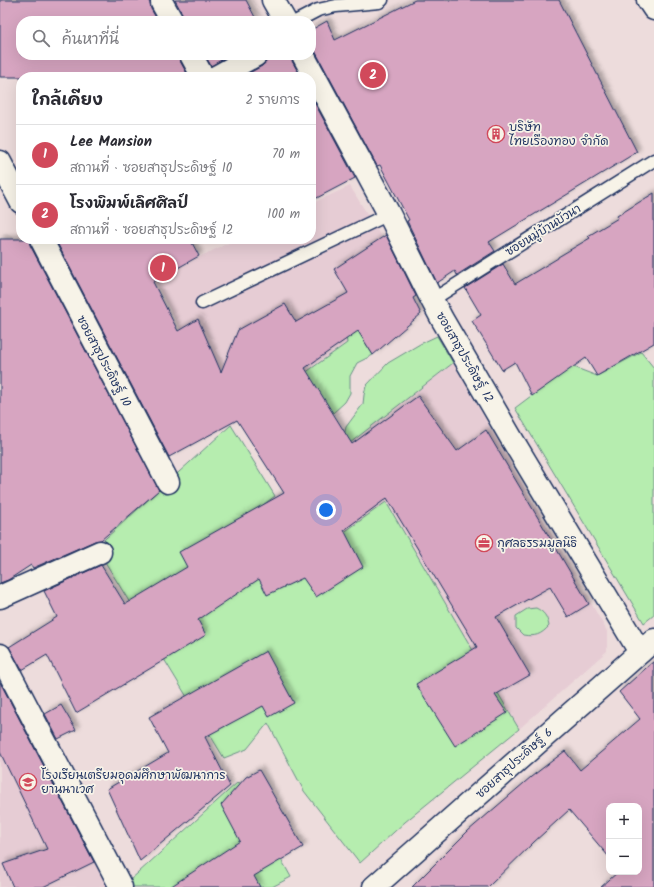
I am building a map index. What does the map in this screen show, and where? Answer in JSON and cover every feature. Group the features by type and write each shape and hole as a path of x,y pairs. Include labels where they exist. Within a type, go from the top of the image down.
{"street":[{"path":"273,0 281,16"},
{"path":"648,0 654,9"},
{"path":"194,60 200,72"},
{"path":"225,72 247,60"},
{"name":"ซอยสาธุประดิษฐ์ 12","path":"306,60 312,72"},
{"name":"ซอยสาธุประดิษฐ์ 12","path":"316,79 389,214 432,300 513,441 647,646"},
{"path":"0,162 16,192"},
{"name":"ซอยสาธุประดิษฐ์ 10","path":"43,244 168,482"},
{"path":"0,598 100,552"},
{"name":"ซอยสาธุประดิษฐ์ 6","path":"374,887 647,646"},
{"path":"0,655 121,887"}],"lane":[{"path":"307,16 318,10 336,6 379,2 382,0"},
{"name":"ซอยหมู่บ้านบัวนา","path":"432,300 654,160"},
{"path":"202,303 389,214"}],"shaded area":[{"path":"350,186 396,261 341,304 347,343 231,425 155,281 226,244 316,244 316,202"},
{"path":"453,363 607,631 607,651 519,729 387,503 294,569 259,508 345,446"},
{"name":"โรงเรียนเตรียมอุดมศึกษาพัฒนาการ ยานนาเวศ","path":"0,674 110,887 0,887"}],"green space":[{"path":"341,304 373,355 357,363 350,376 350,393 345,402 333,413 305,373 347,343"},
{"path":"437,336 453,363 341,450 346,427 363,404 366,386 388,363"},
{"path":"641,352 654,368 654,615 644,623 515,408 571,366 597,376"},
{"path":"231,425 275,496 259,508 293,569 386,502 519,729 405,822 360,863 304,791 268,723 247,749 224,758 96,547"},
{"path":"536,608 545,615 549,626 538,635 523,635 516,628 516,616 527,609"},
{"path":"238,782 291,877 272,887 122,887 138,873"}],"building":[{"path":"0,0 150,0 151,9 155,16 16,16 16,60 180,60 186,72 16,72 16,77 0,77"},
{"path":"175,0 246,0 254,16 183,16"},
{"name":"บริษัท ไทยเรืองทอง จำกัด","path":"415,0 559,0 637,152 489,242 495,251 457,275 455,271 437,283 407,221 409,220 380,165 377,166 316,53 316,27 327,21 335,40"},
{"path":"208,60 221,60 211,66"},
{"path":"292,60 298,72 251,72 262,66 267,61"},
{"path":"316,105 355,178 316,198"},
{"path":"654,193 654,343 597,376 586,358 532,396 515,362 502,370 472,321 481,315 465,288 503,264 515,284 590,238 588,236 618,218 617,216"},
{"path":"386,235 416,296 413,298 421,314 373,355 358,331 305,368 352,444 418,396 457,451 486,430 589,604 568,617 550,587 496,617 530,675 495,695 507,713 455,746 416,684 477,647 387,498 344,530 363,567 316,597 303,578 267,595 259,579 198,620 206,635 76,713 47,655 22,670 9,647 57,617 44,591 101,565 125,604 187,567 179,552 284,493 237,420 169,457 58,244 193,244 199,256 153,282 178,331 198,319 221,372 238,330 285,304 296,322 348,293 334,269"},
{"path":"0,239 16,239 16,244 30,244 159,490 101,540 95,541 33,568 31,565 8,580 0,583"},
{"path":"266,651 294,703 269,717 263,706 205,737 230,786 140,861 107,789 168,753 149,717"},
{"path":"654,661 654,887 601,887 615,875 642,875 642,803 606,803 606,853 569,810 488,887 412,887 468,831 531,777 565,751 580,770 640,719 619,692"},
{"name":"โรงเรียนเตรียมอุดมศึกษาพัฒนาการ ยานนาเวศ","path":"0,682 94,862 43,887 13,887 3,864 47,849 0,752"},
{"path":"61,705 76,730 58,739 45,714"},
{"path":"259,770 303,847 254,876 260,887 170,887 240,841 221,805 246,777"}],"place":[{"name":"โรงพิมพ์เลิศศิลป์","path":"373,75"},
{"name":"บริษัท ไทยเรืองทอง จำกัด","path":"496,134"},
{"name":"Lee Mansion","path":"163,268"},
{"name":"กุศลธรรมมูลนิธิ","path":"484,543"},
{"name":"โรงเรียนเตรียมอุดมศึกษาพัฒนาการ ยานนาเวศ","path":"28,782"}]}
